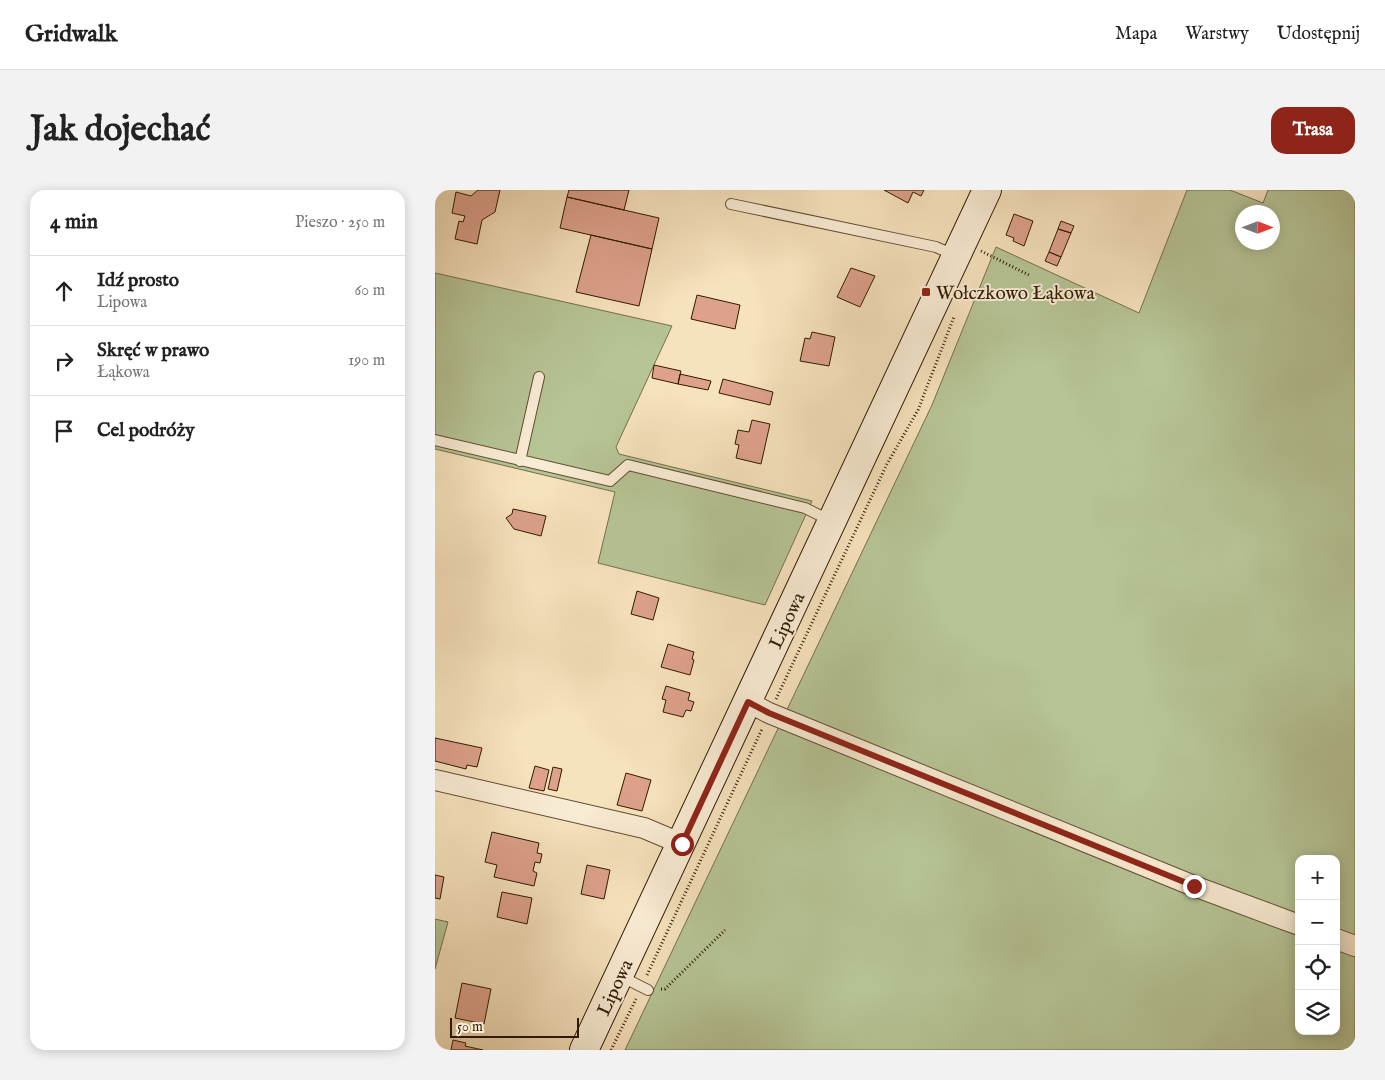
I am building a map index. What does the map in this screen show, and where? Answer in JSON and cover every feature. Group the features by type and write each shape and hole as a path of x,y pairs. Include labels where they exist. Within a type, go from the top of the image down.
{"street":[{"name":"Lipowa","path":"584,1050 636,984 682,844 758,708 832,522 970,254 987,190"},
{"path":"758,708 1194,886 1295,924"},
{"path":"435,780 643,828 682,844"},
{"path":"1340,940 1355,946"}],"lane":[{"path":"731,204 970,254"},
{"path":"520,460 539,377"},
{"path":"435,440 610,481 627,465 805,508 832,522"}],"path":[{"path":"981,243 970,254 1029,274"},
{"path":"611,1050 636,984 758,708 921,402 955,315"},
{"path":"916,400 921,402"},
{"path":"636,984 665,989 725,930"}],"green space":[{"path":"1187,190 1230,190 1263,203 1268,190 1355,190 1355,1050 625,1050 932,405 996,247 1139,313"},
{"path":"435,273 672,326 616,447 619,454 812,501 765,605 598,563 615,492 435,449"},
{"path":"435,919 448,922 435,969"}],"building":[{"path":"478,190 500,190 495,212 482,220 477,244 455,239 459,221 463,222 465,216 452,213 456,192 471,196"},
{"path":"569,190 629,190 624,210 567,197"},
{"path":"884,190 924,190 921,196 913,192 908,203"},
{"path":"567,197 659,218 652,249 560,228"},
{"path":"1014,214 1033,221 1024,246 1013,241 1014,238 1006,235"},
{"path":"1061,221 1074,226 1071,233 1058,229"},
{"path":"1058,229 1071,233 1061,257 1049,252"},
{"path":"591,235 652,249 639,306 576,292"},
{"path":"1049,252 1061,257 1057,266 1045,261"},
{"path":"851,268 875,276 860,307 837,297"},
{"path":"697,295 740,305 735,329 691,319"},
{"path":"812,332 835,337 829,366 800,361 805,338 810,339"},
{"path":"654,365 681,371 678,384 652,378"},
{"path":"680,374 711,381 708,390 678,384"},
{"path":"723,379 773,392 770,405 719,393"},
{"path":"752,420 770,424 761,464 736,458 739,445 735,444 738,430 749,432"},
{"path":"513,509 546,516 541,536 514,529 506,518 512,514"},
{"path":"637,591 659,598 653,620 631,614"},
{"path":"668,644 694,652 690,675 661,667"},
{"path":"666,686 690,693 688,700 694,702 691,711 686,710 683,717 663,712 666,700 662,699"},
{"path":"435,738 482,748 477,767 467,765 466,769 435,761"},
{"path":"535,766 549,770 544,791 529,788"},
{"path":"553,767 562,769 557,791 548,789"},
{"path":"626,773 651,780 642,811 617,805"},
{"path":"492,832 539,843 537,853 542,854 540,863 535,862 533,871 537,873 534,886 494,877 497,865 485,862"},
{"path":"587,865 610,870 604,899 581,894"},
{"path":"435,875 444,877 440,899 435,898"},
{"path":"502,892 532,898 527,924 497,917"},
{"path":"462,983 491,989 484,1024 455,1018"},
{"path":"453,1040 466,1043 465,1046 483,1050 451,1050"}],"place":[{"name":"Wołczkowo Łąkowa","path":"926,292"}],"route":[{"path":"682,844 748,702 769,713 1194,886"}]}
